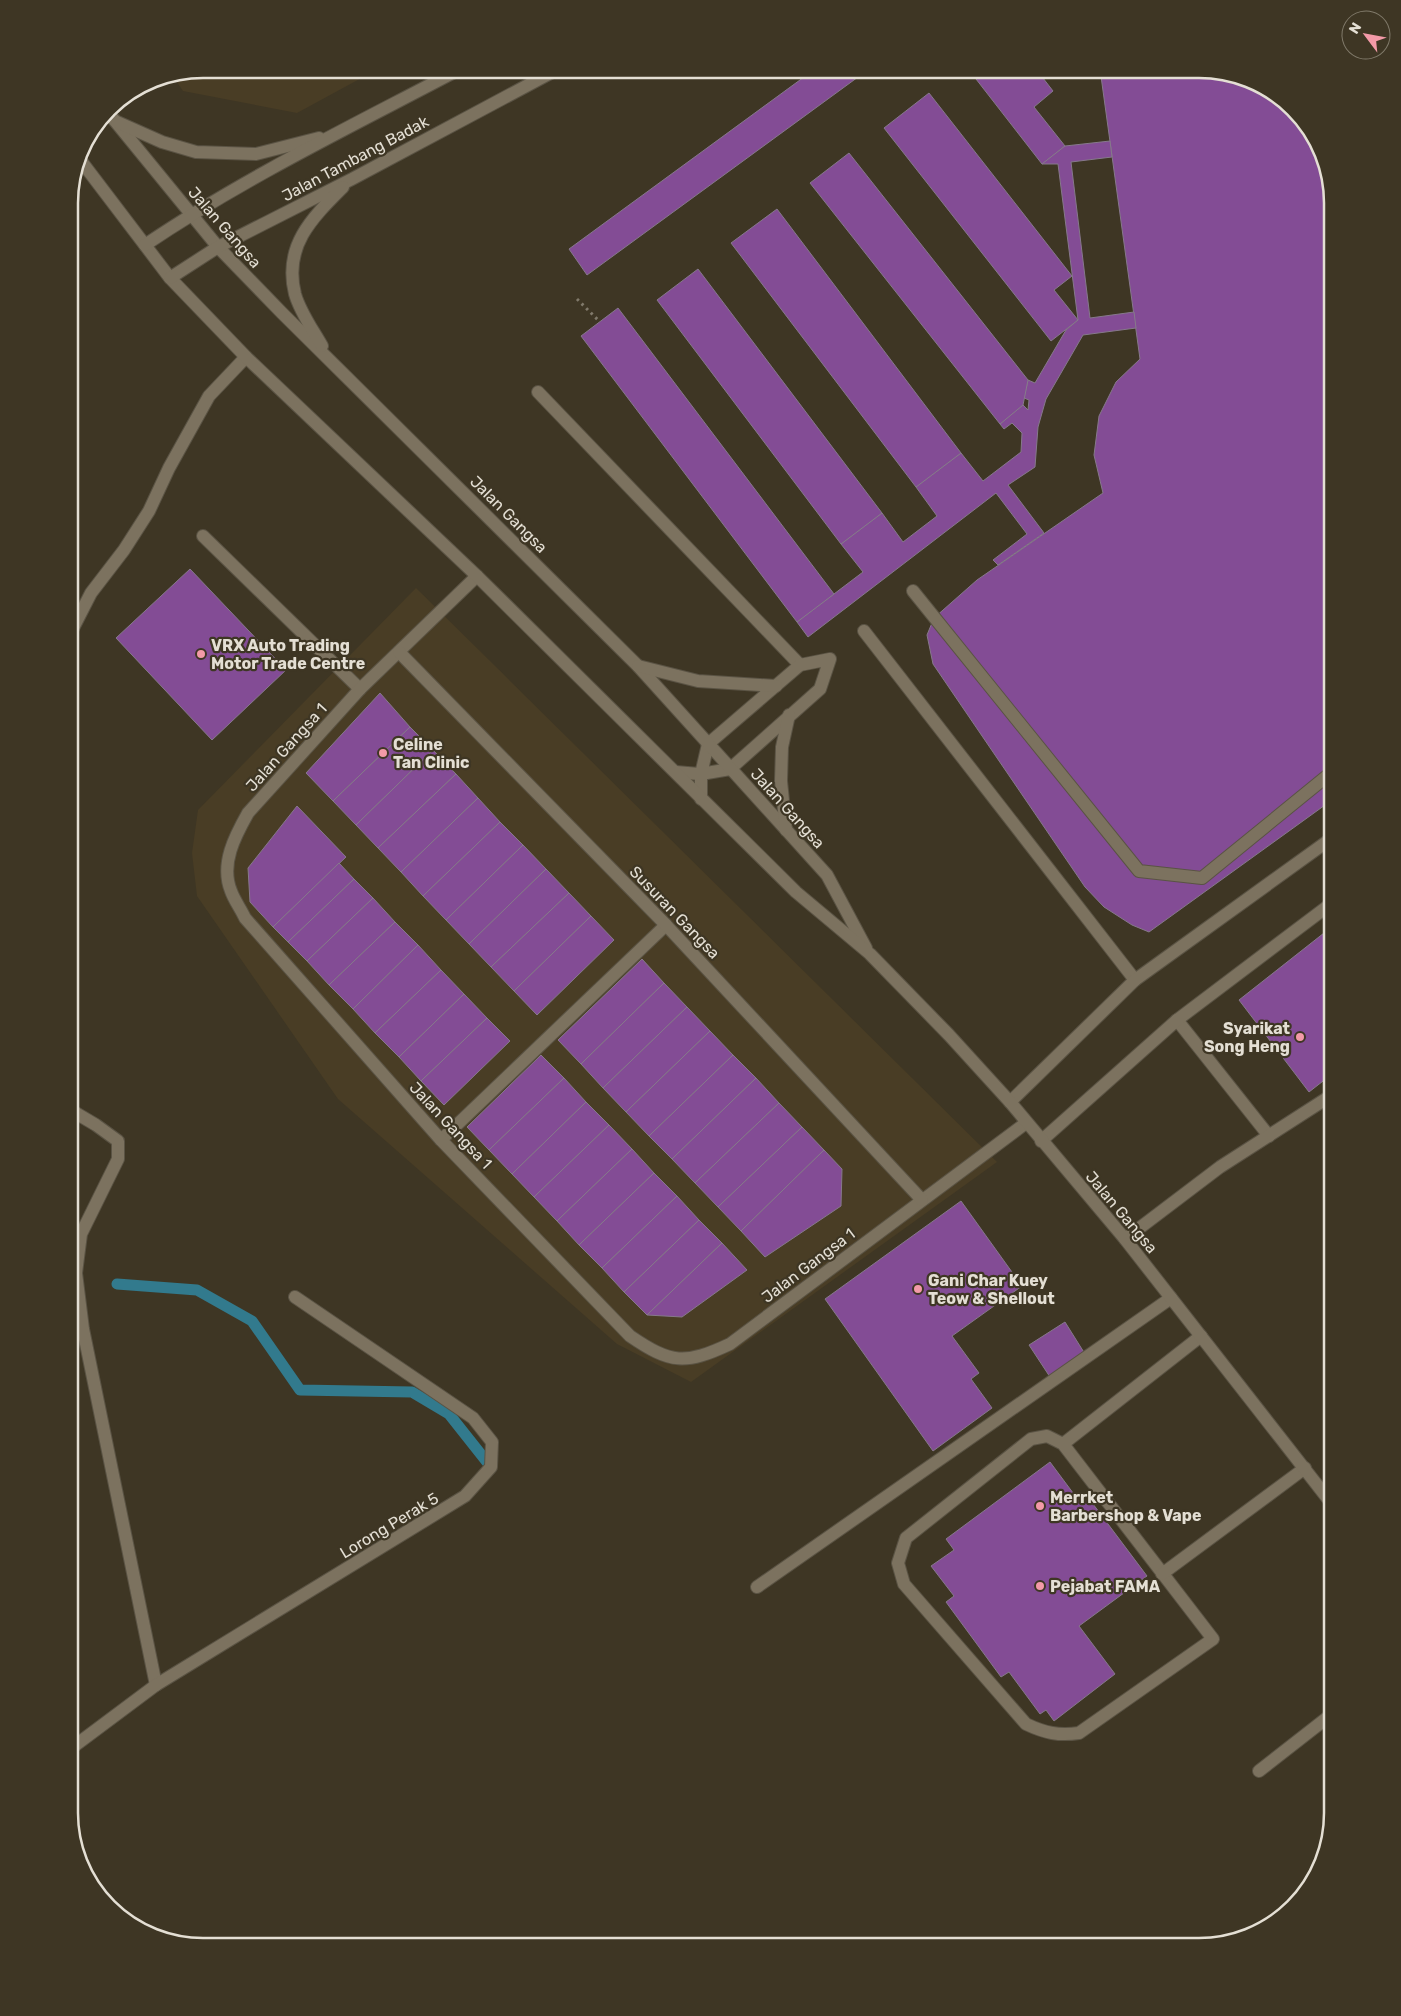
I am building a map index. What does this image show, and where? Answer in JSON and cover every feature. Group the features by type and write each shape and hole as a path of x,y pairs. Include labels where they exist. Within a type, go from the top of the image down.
{"main road":[{"name":"Jalan Tambang Badak","path":"144,245 190,214 443,78"},
{"name":"Jalan Tambang Badak","path":"170,278 218,247 352,179 541,78"},
{"path":"112,116 162,142 196,152 256,154 336,134"},
{"name":"Jalan Gangsa","path":"111,117 218,247 282,313 638,666 827,875 870,954"},
{"name":"Jalan Gangsa","path":"84,165 170,278 246,357 477,576 796,892 870,954 949,1035 1010,1102 1125,1240 1324,1493"},
{"path":"329,358 296,295 293,276 294,260 299,239 314,216 352,179"},
{"path":"78,618 91,593 124,550 149,511 169,468 209,396 246,357"},
{"path":"538,392 800,665"},
{"path":"203,536 360,689"},
{"name":"Jalan Gangsa 1","path":"477,576 360,689 248,813 234,838 228,863 230,889 245,918 441,1140 630,1336 652,1351 679,1359 702,1357 730,1344 1026,1123"},
{"path":"912,592 1139,872 1202,878 1324,779"},
{"path":"864,631 1135,980"},
{"name":"Susuran Gangsa","path":"399,652 666,925 922,1200"},
{"path":"676,772 701,774 730,769 820,689 830,658 800,665 708,744 701,774 701,800"},
{"path":"638,666 698,680 776,686"},
{"path":"786,830 781,781 782,747 789,715"},
{"path":"1010,1102 1135,980 1324,844"},
{"path":"1041,1141 1177,1020 1324,909"},
{"path":"441,1140 666,925"},
{"path":"1177,1020 1269,1136"},
{"path":"1125,1240 1220,1168 1324,1100"},
{"path":"78,1114 118,1141 118,1159 81,1234 78,1257"},
{"path":"78,1287 84,1329 156,1686"},
{"name":"Lorong Perak 5","path":"78,1743 156,1686 466,1496 491,1467 492,1442 473,1418 295,1297"},
{"path":"757,1587 1171,1298"},
{"path":"1062,1444 1201,1336"},
{"path":"1047,1436 1062,1444 1213,1639 1079,1733 1060,1736 1043,1732 1026,1724 904,1584 898,1562 906,1538 1031,1439 1047,1436"},
{"path":"1162,1574 1305,1468"},
{"path":"1259,1771 1324,1720"}],"path":[{"path":"577,299 600,322"}],"shaded area":[{"path":"202,78 361,78 297,113 183,91 176,81"},
{"path":"416,588 997,1162 691,1382 617,1344 338,1099 197,896 192,853 198,810"}],"building":[{"path":"803,78 857,78 587,275 569,249"},
{"path":"975,78 1043,78 1053,91 1034,107 1065,146 1042,164"},
{"path":"1101,78 1207,78 1239,84 1254,90 1275,103 1298,126 1314,154 1319,170 1324,202 1324,806 1149,932 1132,925 1104,907 1085,887 933,664 927,635 934,618 977,580 1103,493 1094,455 1099,416 1116,382 1140,359"},
{"path":"929,93 1072,276 1054,290 1078,320 1051,341 884,128"},
{"path":"1110,141 1112,157 1071,162 1090,318 1134,312 1136,328 1083,335 1046,399 1038,427 1035,467 1008,485 1044,533 998,565 993,560 1027,534 996,493 808,637 797,622 863,572 841,544 882,513 903,542 937,516 916,487 961,453 983,481 1021,452 1022,433 1012,423 1004,429 1000,424 1023,405 1028,410 1029,400 1024,398 1028,380 1035,383 1066,330 1078,320 1058,164 1042,164 1065,146"},
{"path":"849,153 1028,380 1023,405 1000,424 810,183"},
{"path":"777,209 961,453 916,487 731,243"},
{"path":"698,269 882,513 841,544 657,300"},
{"path":"618,308 834,594 797,622 581,336"},
{"name":"VRX Auto Trading Motor Trade Centre","path":"190,569 286,670 212,740 116,638"},
{"path":"380,693 410,727 333,801 306,773"},
{"path":"410,727 433,750 356,825 333,801"},
{"path":"433,750 456,774 378,848 356,825"},
{"path":"456,774 478,798 401,872 378,848"},
{"path":"478,798 500,822 423,896 401,872"},
{"path":"297,806 346,857 273,927 250,902 248,868"},
{"path":"500,822 523,845 446,920 423,896"},
{"path":"523,845 546,869 469,944 446,920"},
{"path":"339,863 354,879 288,942 273,927"},
{"path":"546,869 569,893 491,967 469,944"},
{"path":"354,879 373,898 307,961 288,942"},
{"path":"569,893 591,916 514,991 491,967"},
{"path":"373,898 395,922 329,985 307,961"},
{"path":"591,916 614,940 537,1015 514,991"},
{"path":"395,922 418,945 353,1009 329,985"},
{"name":"Syarikat Song Heng","path":"1324,933 1324,1080 1309,1092 1239,1000"},
{"path":"418,945 441,970 375,1033 353,1009"},
{"path":"642,959 664,983 581,1064 558,1040"},
{"path":"441,970 464,994 399,1057 375,1033"},
{"path":"664,983 687,1007 603,1088 581,1064"},
{"path":"464,994 487,1018 421,1081 399,1057"},
{"path":"687,1007 710,1031 626,1112 603,1088"},
{"path":"487,1018 510,1041 444,1105 421,1081"},
{"path":"710,1031 733,1055 649,1136 626,1112"},
{"path":"541,1055 564,1078 489,1150 467,1127"},
{"path":"733,1055 756,1078 672,1159 649,1136"},
{"path":"564,1078 586,1102 512,1174 489,1150"},
{"path":"756,1078 779,1103 695,1183 672,1159"},
{"path":"586,1102 609,1125 534,1197 512,1174"},
{"path":"779,1103 802,1127 718,1207 695,1183"},
{"path":"609,1125 632,1149 557,1221 534,1197"},
{"path":"802,1127 824,1150 741,1231 718,1207"},
{"path":"632,1149 654,1173 579,1245 557,1221"},
{"path":"824,1150 842,1169 841,1206 765,1257 741,1231"},
{"path":"654,1173 677,1196 602,1268 579,1245"},
{"path":"677,1196 699,1220 624,1292 602,1268"},
{"path":"961,1201 1022,1286 952,1336 979,1373 971,1379 992,1408 933,1451 825,1299"},
{"path":"699,1220 722,1243 647,1315 624,1292"},
{"path":"722,1243 747,1270 682,1317 647,1315"},
{"path":"1065,1322 1085,1354 1050,1377 1029,1345"},
{"name":"Pejabat FAMA","path":"1050,1462 1082,1505 1090,1500 1147,1576 1079,1626 1115,1674 1054,1721 1046,1710 1040,1714 1009,1672 1001,1677 946,1602 954,1596 931,1566 954,1550 946,1539"}],"waterway":[{"path":"117,1284 197,1290 252,1321 300,1390 412,1392 449,1414 487,1462"}],"place":[{"name":"VRX Auto Trading Motor Trade Centre","path":"201,654"},
{"name":"Celine Tan Clinic","path":"383,753"},
{"name":"Syarikat Song Heng","path":"1300,1037"},
{"name":"Gani Char Kuey Teow & Shellout","path":"918,1289"},
{"name":"Merrket Barbershop & Vape","path":"1040,1506"},
{"name":"Pejabat FAMA","path":"1040,1586"}]}
